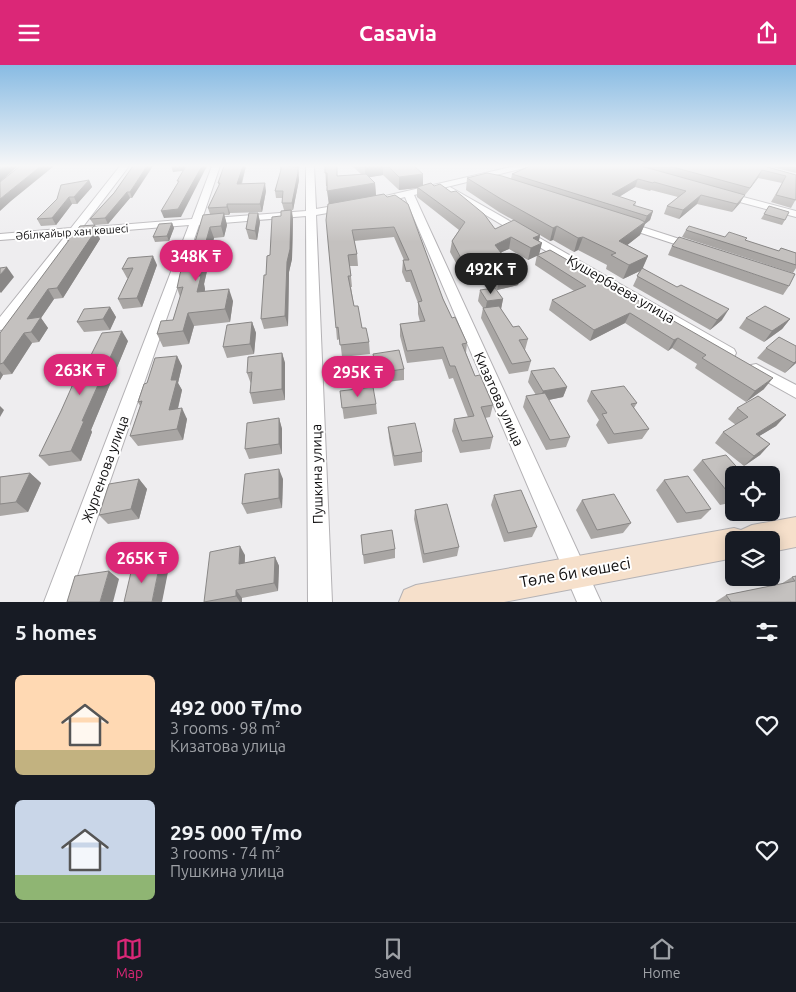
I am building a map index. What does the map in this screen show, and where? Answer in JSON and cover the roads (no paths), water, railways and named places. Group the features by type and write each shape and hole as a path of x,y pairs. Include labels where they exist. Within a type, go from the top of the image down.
{"street":[{"path":"0,326 106,191"},
{"name":"Жургенова улица","path":"56,602 207,191"},
{"name":"Пушкина улица","path":"311,191 320,602"},
{"path":"370,202 427,191"},
{"name":"Кушербаева улица","path":"452,191 796,392"},
{"path":"712,191 796,214"},
{"name":"Кизатова улица","path":"409,195 590,602"},
{"name":"Әбілқайыр хан көшесі","path":"0,237 312,213 351,206"},
{"path":"611,220 704,250"},
{"path":"780,535 796,532"},
{"name":"Төле би көшесі","path":"416,602 725,545"}]}
